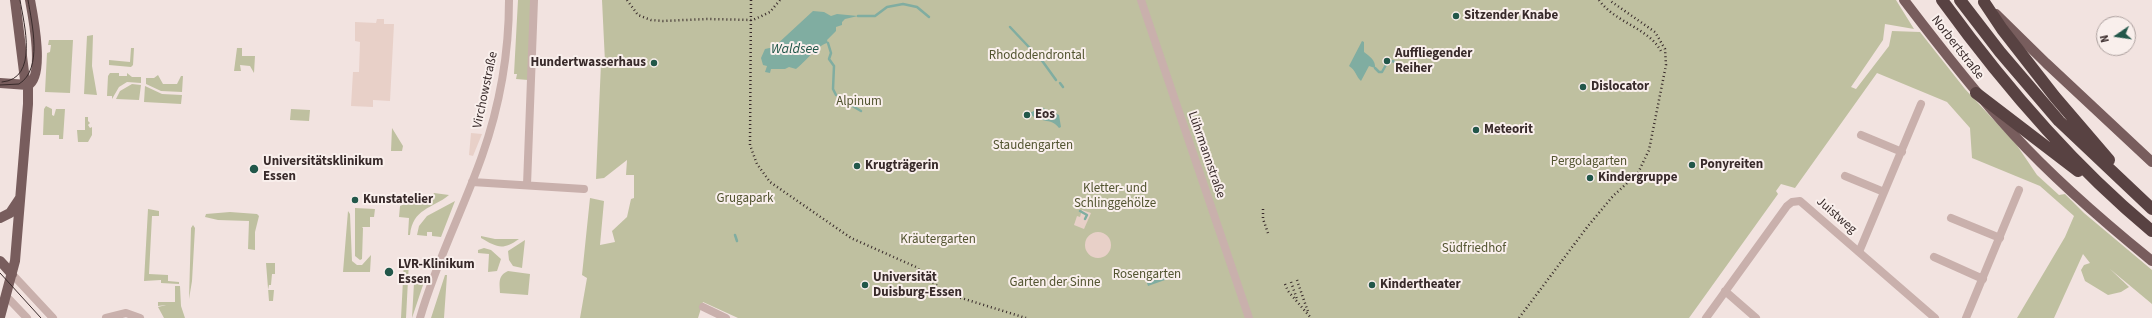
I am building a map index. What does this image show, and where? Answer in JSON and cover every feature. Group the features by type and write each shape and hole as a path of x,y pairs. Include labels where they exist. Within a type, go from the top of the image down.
{"highway":[{"path":"1942,0 2028,109 2066,151 2152,231"},
{"path":"1960,0 2000,52 2059,121 2149,207"},
{"path":"1983,1 1993,18 2051,91 2095,145 2131,183 2149,207"},
{"path":"1976,93 2125,207"}],"main road":[{"path":"0,317 3,293 12,274 15,261 22,195 28,85 25,80 15,0"},
{"path":"0,83 28,85 32,83 36,75 36,50 30,0"},
{"name":"Norbertstraße","path":"1904,0 1976,93 2014,135 2056,176 2152,261"},
{"path":"1983,1 2041,59 2152,162"},
{"path":"0,218 10,213 22,195"},
{"path":"0,261 12,274"}],"street":[{"name":"Virchowstraße","path":"420,318 434,276 472,182 492,123 504,76 508,37 509,0"},
{"path":"527,185 534,0"},
{"name":"Lührmannstraße","path":"1141,0 1249,318"},
{"path":"1859,252 1921,104"},
{"path":"1861,136 1902,152"},
{"path":"1845,176 1884,192"},
{"path":"472,182 584,189"},
{"path":"1966,318 2019,190"},
{"name":"Juistweg","path":"1706,318 1792,202 1800,201 1803,202 1935,318"},
{"path":"1951,218 2000,238"},
{"path":"1934,258 1983,279"},
{"path":"12,274 53,318"},
{"path":"1725,291 1756,318"},
{"path":"3,293 27,318"},
{"path":"703,307 726,318"},
{"path":"106,318 126,313 140,318"}],"green space":[{"path":"518,0 531,0 528,80 516,79 517,74 514,74"},
{"name":"Grugapark","path":"602,0 1896,0 1914,29 1885,24 1883,40 1851,87 1856,89 1889,46 1892,31 1920,32 1965,89 2016,144 2037,175 2059,195 2065,194 2084,213 2152,270 2152,304 2110,269 2129,287 2121,292 2108,295 2085,281 2081,270 2084,265 2090,263 2083,254 2054,318 2017,318 2065,237 2074,216 2040,186 1972,158 1970,128 1947,102 1877,73 1795,188 1781,184 1776,191 1778,194 1689,318 738,318 703,302 698,318 580,318 587,278 582,275 590,198 604,201 600,245 615,242 612,231 627,217 631,199 634,198 634,175 626,175 627,160 604,178 596,179 601,63 605,62"},
{"path":"93,35 92,66 97,95 84,94 87,36"},
{"path":"49,40 73,40 70,93 45,92 47,53 50,52 51,45 48,45"},
{"path":"131,48 134,48 133,65 131,67 109,65 109,60 130,62"},
{"path":"237,48 242,48 242,56 255,56 254,73 250,66 240,65 241,71 234,71"},
{"path":"110,73 119,73 119,76 127,76 127,73 132,77 141,77 141,83 127,82 119,87 112,99 112,96 107,96 108,76"},
{"path":"158,75 163,84 177,84 181,76 183,76 182,92 161,91 146,84 146,78 154,78"},
{"path":"132,84 141,85 139,100 116,99 120,91"},
{"path":"145,86 162,94 182,95 181,104 144,102"},
{"path":"46,106 52,109 52,115 54,116 56,109 65,109 63,139 59,139 59,135 43,135 44,109"},
{"path":"291,109 310,110 309,121 290,120"},
{"path":"85,117 88,117 88,121 90,123 88,125 90,128 92,127 92,135 88,142 78,142 77,130 85,130"},
{"path":"392,128 403,146 402,151 391,151"},
{"path":"434,193 449,195 419,214 412,226 410,235 408,235 409,218 399,217 400,206 411,201 429,202"},
{"path":"455,201 441,237 432,236 432,232 427,232 427,236 417,235 419,226 427,216"},
{"path":"355,208 375,209 374,217 370,217 370,227 362,227 362,259 360,260 355,256"},
{"path":"148,209 159,211 159,216 152,216 149,274 168,275 168,281 179,282 179,284 161,283 161,280 144,281"},
{"path":"348,211 350,214 352,261 357,265 362,265 371,255 370,272 343,272"},
{"path":"230,212 257,214 259,216 255,232 255,250 248,249 249,221 218,220 205,217 206,214"},
{"path":"193,225 195,228 192,281 189,299 191,228"},
{"path":"481,236 495,239 519,239 508,245 500,246 481,238"},
{"path":"525,240 522,268 513,266 509,260 508,251"},
{"path":"484,248 491,250 501,259 497,271 488,272 489,254 478,253 478,250"},
{"path":"404,261 409,261 406,318 401,318"},
{"path":"266,263 275,263 275,274 272,274 271,285 269,285 268,290"},
{"path":"508,271 530,274 528,295 500,293 502,275"},
{"path":"445,275 447,275 444,318 431,318"},
{"path":"422,276 426,276 412,318 414,283 422,284"},
{"path":"175,286 180,286 181,306 185,318 164,318 158,307 166,305 158,306 158,302 175,302"},
{"path":"268,290 274,290 273,301 269,301"}],"shaded area":[{"path":"377,19 384,19 384,24 394,24 390,101 373,100 373,107 351,106 353,72 359,72 360,42 355,41 355,22 376,23"},
{"path":"471,133 482,134 473,156 469,155"},
{"path":"1082,210 1091,213 1084,229 1074,225 1077,216 1080,217"},
{"path":"1098,232 1107,236 1111,245 1107,254 1098,258 1089,254 1085,245 1089,236"}],"water":[{"name":"Waldsee","path":"813,11 824,12 831,16 837,14 858,16 845,19 842,22 842,25 836,27 836,31 827,40 828,43 817,49 796,69 789,67 785,69 771,69 770,73 765,72 767,66 763,65 761,58 765,49 774,47"},
{"path":"1362,41 1364,42 1364,52 1373,60 1375,68 1369,66 1361,81 1353,69 1349,66"},
{"path":"1041,107 1059,115 1061,127 1059,128 1052,123 1036,118 1030,113"},
{"path":"1162,271 1165,280 1148,286 1145,277"}],"waterway":[{"path":"858,16 875,16 887,7 903,4 917,7 929,17"},
{"path":"1010,27 1043,62 1056,80"},
{"path":"828,43 831,53 829,59 834,66 833,89 836,95"},
{"path":"1375,68 1379,72 1382,72 1387,63 1393,61 1401,67 1409,69"},
{"path":"1060,83 1063,87"},
{"path":"849,104 861,111"},
{"path":"1080,211 1087,215 1085,219"},
{"path":"735,235 737,241"}],"tram line":[{"path":"2,82 14,79 21,71 25,61 26,36 20,0"},
{"path":"0,85 19,84 26,77 31,68 34,45 28,0"},
{"path":"0,273 41,318"}],"railway":[{"path":"627,0 638,15 651,20 663,21 707,19 753,20 770,12 780,0"},
{"path":"751,0 750,145 757,164 770,182 851,238 916,267 945,293 1026,318"},
{"path":"1599,0 1614,14 1649,37 1657,44 1662,53"},
{"path":"1519,318 1588,226 1613,196 1638,173 1649,150 1666,65 1665,49 1655,32 1609,0"},
{"path":"1263,209 1263,219 1268,233"},
{"path":"1297,280 1308,312"},
{"path":"1291,282 1297,299"},
{"path":"1285,284 1288,291 1311,318"}],"place":[{"name":"Sitzender Knabe","path":"1456,16"},
{"name":"Auffliegender Reiher","path":"1387,61"},
{"name":"Hundertwasserhaus","path":"654,63"},
{"name":"Dislocator","path":"1583,87"},
{"name":"Eos","path":"1027,115"},
{"name":"Meteorit","path":"1476,130"},
{"name":"Ponyreiten","path":"1692,165"},
{"name":"Krugträgerin","path":"857,166"},
{"name":"Universitätsklinikum Essen","path":"254,169"},
{"name":"Kindergruppe","path":"1590,178"},
{"name":"Kunstatelier","path":"355,200"},
{"name":"LVR-Klinikum Essen","path":"389,272"},
{"name":"Universität Duisburg-Essen","path":"865,285"},
{"name":"Kindertheater","path":"1372,285"}],"park label":[{"name":"Rhododendrontal","path":"1037,56"},
{"name":"Alpinum","path":"859,102"},
{"name":"Staudengarten","path":"1033,146"},
{"name":"Pergolagarten","path":"1589,162"},
{"name":"Kletter- und Schlinggehölze","path":"1115,196"},
{"name":"Kräutergarten","path":"938,240"},
{"name":"Südfriedhof","path":"1474,249"},
{"name":"Rosengarten","path":"1147,275"},
{"name":"Garten der Sinne","path":"1055,283"}]}
